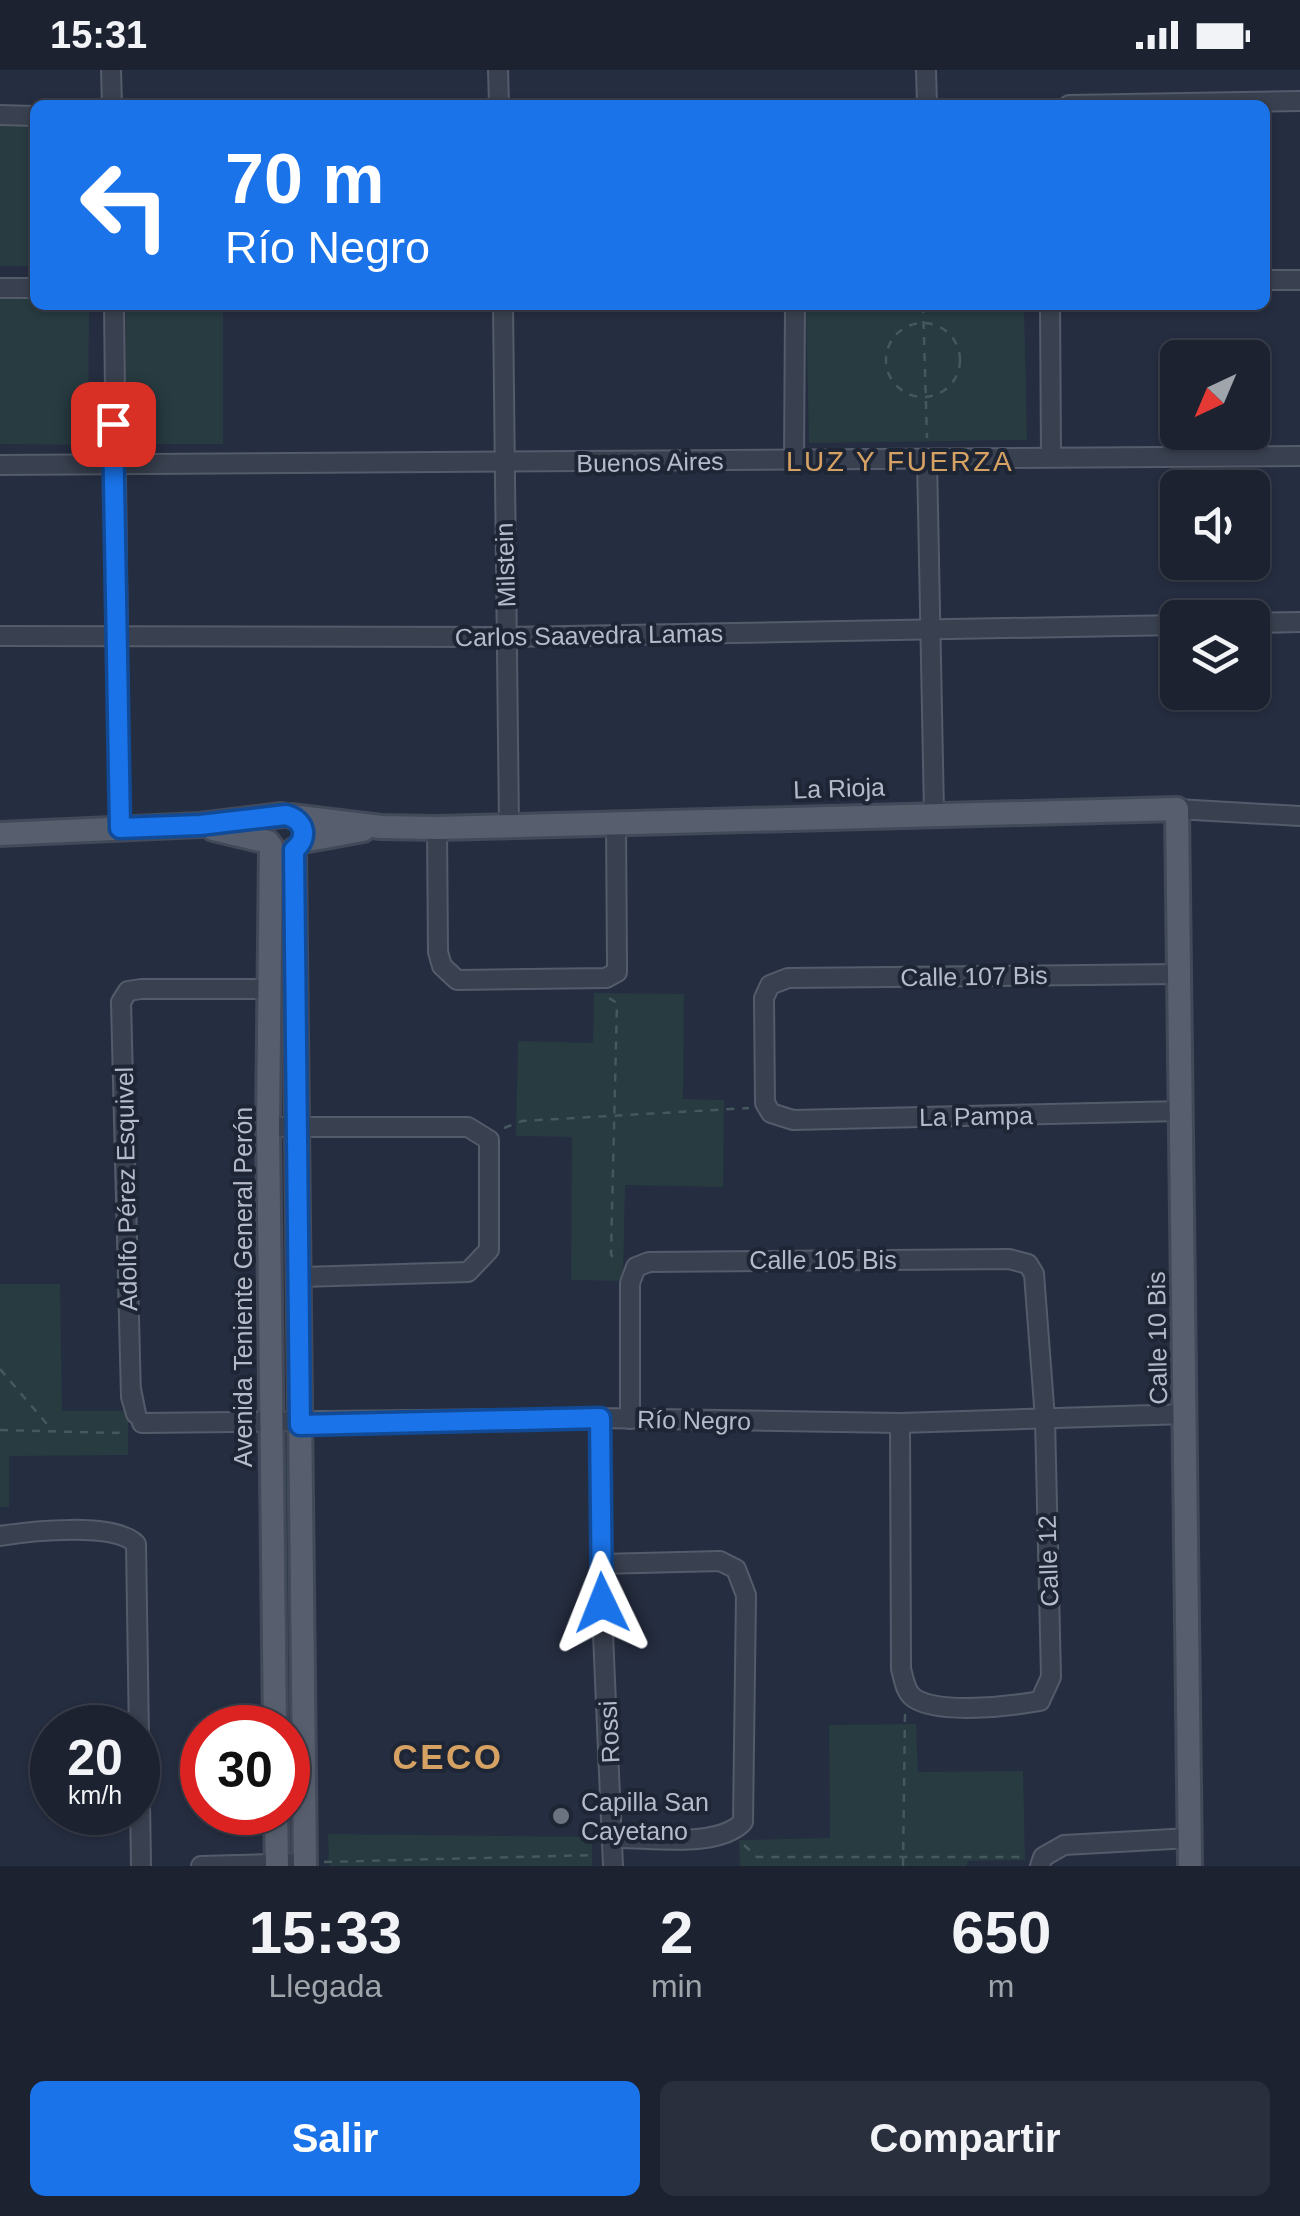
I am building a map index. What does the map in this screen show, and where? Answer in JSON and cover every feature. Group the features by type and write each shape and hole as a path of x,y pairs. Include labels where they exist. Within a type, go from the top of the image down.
{"main road":[{"name":"La Rioja","path":"0,834 200,825 286,815 381,827 436,828 934,812 1176,809"},
{"name":"Calle 10 Bis","path":"1176,809 1190,1866"},
{"path":"284,845 301,823 286,815 268,825 284,845 300,1127 305,1864"},
{"name":"La Rioja","path":"200,825 284,845 381,827"},
{"name":"Avenida Teniente General Perón","path":"275,1705 268,1128 271,989 284,845"},
{"path":"276,1835 276,1865"}],"street":[{"path":"111,70 112,100"},
{"path":"498,70 499,100"},
{"path":"926,70 926,100"},
{"path":"1270,102 1300,101"},
{"path":"0,116 30,116"},
{"path":"1270,280 1300,280"},
{"path":"0,288 30,288"},
{"path":"114,310 120,828"},
{"name":"Milstein","path":"503,310 509,826"},
{"path":"794,460 795,310"},
{"path":"1050,310 1051,456"},
{"name":"Buenos Aires","path":"0,465 1300,456"},
{"path":"927,459 934,812"},
{"path":"1270,623 1300,622"},
{"name":"Carlos Saavedra Lamas","path":"0,636 507,637 1160,626"},
{"name":"La Rioja","path":"1176,809 1300,816"},
{"path":"436,828 442,966 457,980 609,978 618,964 616,825"},
{"name":"Calle 107 Bis","path":"768,1108 764,998 770,984 788,978 1180,974"},
{"name":"Adolfo Pérez Esquivel","path":"139,1419 131,1389 121,1002 128,991 271,989"},
{"name":"La Pampa","path":"768,1108 793,1120 1182,1111"},
{"path":"268,1128 468,1127 487,1136 489,1250 468,1272 301,1277"},
{"name":"Calle 105 Bis","path":"630,1283 636,1267 648,1262 1009,1259 1028,1264"},
{"name":"Calle 12","path":"907,1691 916,1700 951,1706 1040,1701 1052,1677 1044,1418 1034,1274 1028,1264"},
{"path":"630,1283 630,1418"},
{"name":"Río Negro","path":"139,1419 271,1425 600,1418 900,1423 1186,1414"},
{"name":"Rossi","path":"600,1418 600,1564 613,1853"},
{"path":"900,1423 901,1670 907,1691"},
{"path":"0,1536 108,1531 127,1534 136,1544 142,1866"},
{"path":"600,1564 720,1560 736,1569 746,1594 738,1827 613,1853"},
{"path":"1041,1861 1064,1845 1190,1838"},
{"path":"201,1866 305,1864"}],"path":[{"path":"923,310 927,459"},
{"path":"923,322 934,324 954,339 961,363 950,386 926,398 895,384 886,362 892,339 900,330 923,322"},
{"path":"609,978 605,995 617,1003 611,1254 630,1283"},
{"path":"487,1136 522,1121 768,1108"},
{"path":"0,1369 52,1431"},
{"path":"0,1430 118,1433 139,1419"},
{"path":"902,1866 907,1691"},
{"path":"738,1827 758,1858 903,1856 1041,1861"},
{"path":"305,1864 613,1853"}],"shaded area":[{"path":"0,117 30,118 30,266 0,266"},
{"path":"0,296 30,296 30,310 89,310 88,445 0,444"},
{"path":"126,310 223,310 223,444 126,444"},
{"path":"806,310 1024,310 1027,440 809,443"},
{"path":"594,993 684,994 683,1099 724,1100 723,1187 625,1185 623,1281 571,1280 572,1137 516,1136 518,1041 593,1043"},
{"path":"0,1284 60,1284 62,1411 128,1411 128,1455 9,1456 9,1507 0,1507"},
{"path":"284,1447 288,1447 292,1705 287,1705"},
{"path":"916,1724 918,1772 1023,1771 1025,1860 968,1861 967,1866 740,1866 739,1840 830,1838 829,1725"},
{"path":"328,1834 592,1837 592,1866 329,1866"}],"place":[{"name":"Capilla San Cayetano","path":"561,1816"}],"district":[{"name":"LUZ Y FUERZA","path":"900,461"},
{"name":"CECO","path":"448,1757"}],"route":[{"path":"113,424 120,828 200,825 286,815 297,819 304,829 303,841 294,850 300,1127 300,1425 600,1418 602,1603"}]}
